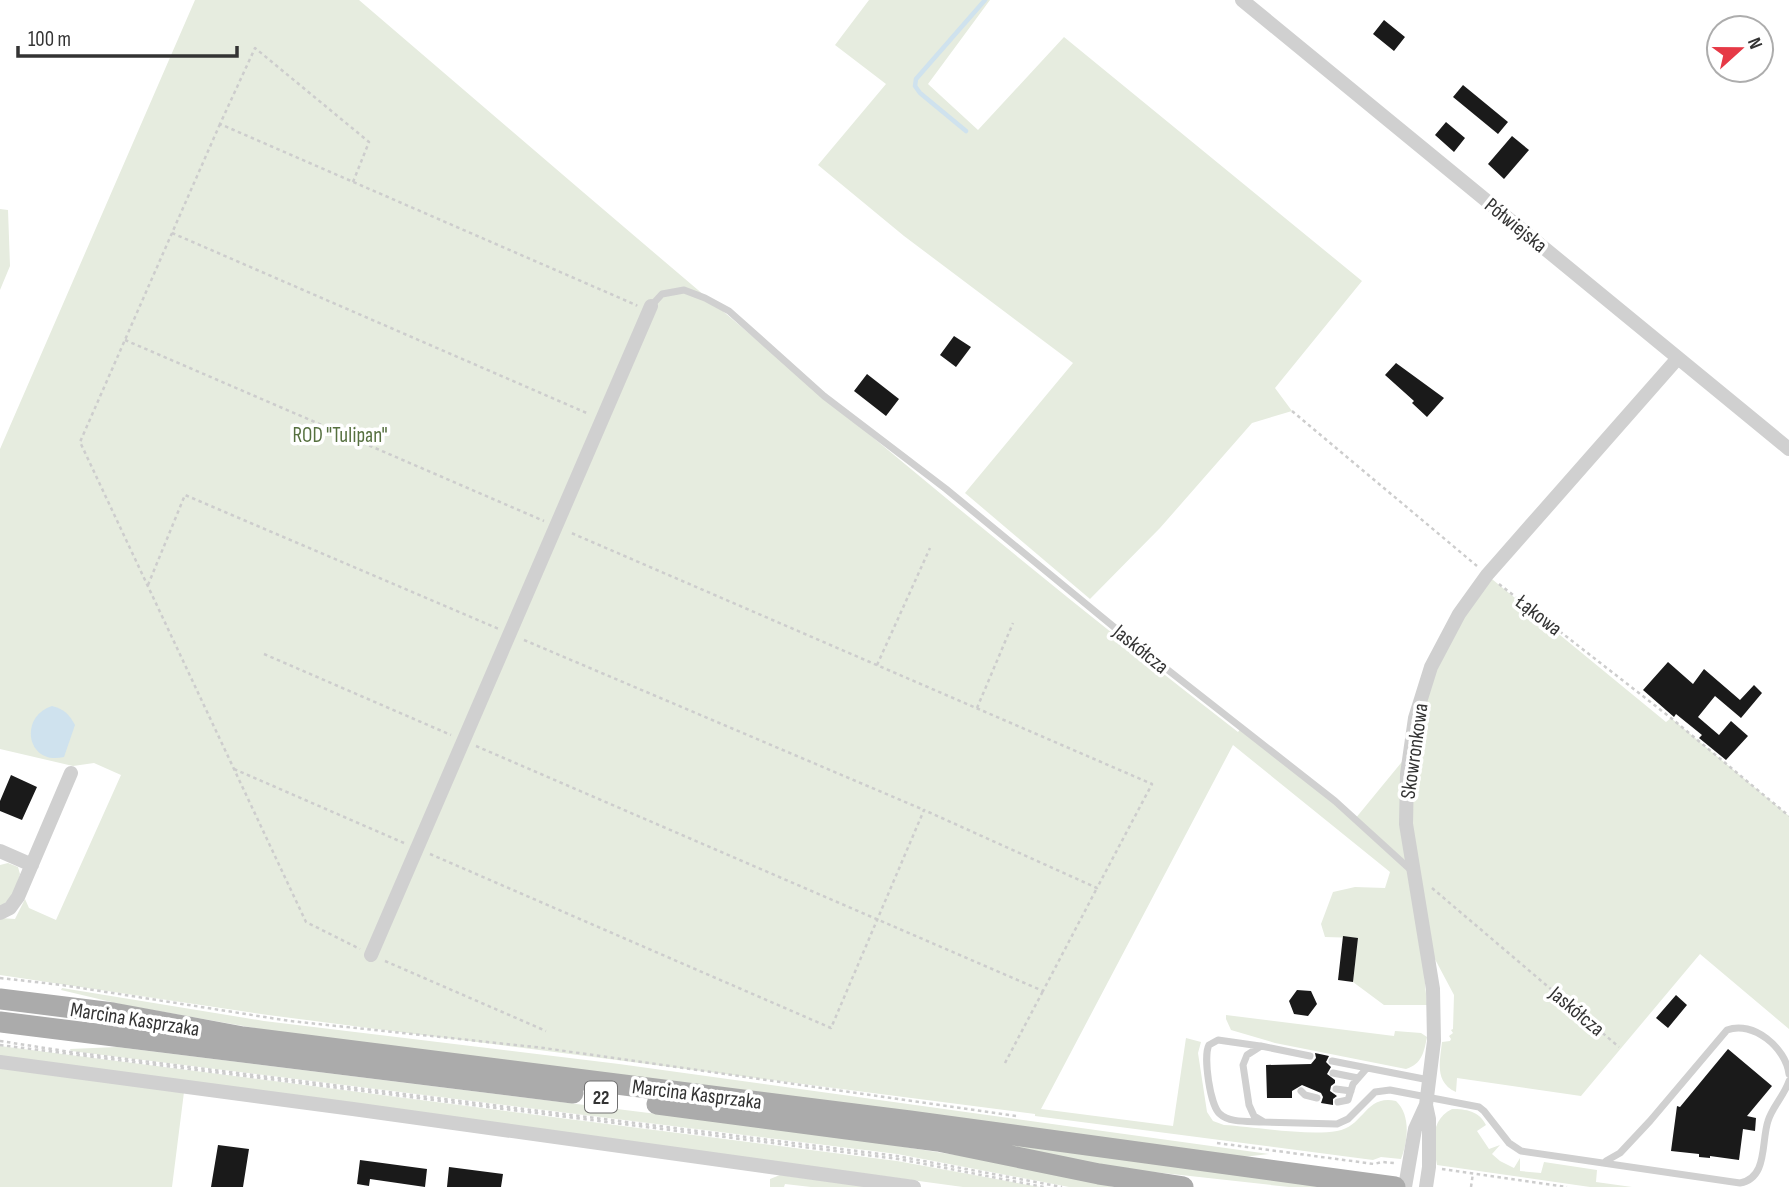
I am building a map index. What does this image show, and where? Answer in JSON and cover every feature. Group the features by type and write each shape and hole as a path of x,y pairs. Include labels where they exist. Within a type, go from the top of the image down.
{"main road":[{"name":"Marcina Kasprzaka","path":"0,999 113,1013 243,1037 910,1121 1395,1187"},
{"name":"Marcina Kasprzaka","path":"0,1022 900,1136 1099,1174 1183,1187"}],"street":[{"name":"Półwiejska","path":"1242,0 1789,449"},
{"path":"371,955 650,309"},
{"name":"Skowronkowa","path":"1426,1187 1429,1167 1427,1101 1434,1041 1433,989 1406,824 1407,774 1415,718 1431,667 1460,614 1487,575 1678,358"},
{"path":"0,913 10,908 32,865 71,773"},
{"path":"0,850 32,865"},
{"path":"0,1062 353,1108 914,1187"},
{"name":"Skowronkowa","path":"1405,1187 1415,1129 1427,1101"}],"lane":[{"name":"Jaskółcza","path":"650,309 664,294 684,290 729,311 824,396 946,489 1142,650 1335,801 1413,872"},
{"path":"1602,1162 1612,1159 1627,1145 1727,1030 1744,1027 1758,1032 1783,1057 1789,1074"},
{"path":"1310,1056 1218,1040 1209,1045 1206,1057 1212,1100 1220,1115 1264,1122 1337,1124 1348,1119 1372,1094 1380,1091 1427,1101 1479,1107 1517,1150 1544,1156 1745,1182 1758,1169 1768,1120 1789,1082"},
{"path":"1261,1046 1247,1055 1243,1065 1250,1108 1254,1116 1264,1122"},
{"path":"1293,1052 1297,1062"},
{"path":"1332,1061 1429,1080"},
{"path":"1338,1102 1348,1100 1357,1078 1367,1068"},
{"path":"1334,1073 1357,1078"},
{"path":"1336,1088 1351,1091"},
{"path":"1301,1091 1317,1098"}],"path":[{"path":"353,182 369,142 255,48 80,442 306,922 371,955 546,1031"},
{"path":"220,124 650,309"},
{"path":"172,233 602,420"},
{"path":"125,340 1152,784 1005,1063"},
{"name":"Łąkowa","path":"1292,411 1487,575 1671,718 1789,816"},
{"path":"877,665 930,548"},
{"path":"977,708 1013,623"},
{"path":"264,654 1043,991"},
{"path":"234,769 831,1028 924,810 1097,888"},
{"name":"Jaskółcza","path":"1413,872 1619,1047"},
{"path":"0,978 62,985 290,1021 544,1048 1020,1117"},
{"path":"0,1043 898,1159 1044,1187"},
{"path":"0,1043 897,1156 1062,1187"},
{"path":"1217,1143 1374,1164 1382,1162 1409,1165"},
{"path":"1429,1167 1567,1187"},
{"path":"1471,1187 1472,1173"}],"green space":[{"name":"ROD \"Tulipan\"","path":"195,0 359,0 794,372 1014,554 1238,732 1241,728 1355,819 1410,752 1431,667 1487,575 1666,722 1671,718 1789,816 1789,1029 1700,954 1581,1096 1457,1078 1456,1092 1444,1083 1440,1070 1442,1042 1450,1041 1449,1036 1453,1033 1454,995 1428,946 1422,950 1427,1005 1384,1005 1353,982 1358,938 1325,937 1321,924 1333,892 1355,887 1385,888 1390,872 1233,745 1041,1109 1173,1126 1186,1038 1201,1042 1198,1053 1207,1112 1213,1121 1224,1125 1281,1131 1337,1131 1353,1124 1378,1102 1396,1101 1404,1113 1407,1128 1401,1159 1381,1157 1373,1160 1035,1116 268,1015 0,975 0,918 15,919 25,899 29,908 56,920 121,775 94,763 73,766 0,749 0,449"},
{"path":"869,0 990,0 928,84 978,130 1064,37 1362,281 1275,388 1292,411 1252,423 1160,528 1090,599 965,493 1073,363 904,236 818,165 886,84 835,45"},
{"path":"0,209 8,210 10,266 0,290"},
{"path":"8,863 18,867 20,874 14,894 0,908 0,865"},
{"path":"62,988 264,1021 619,1064 1269,1154 1243,1157 266,1030 124,1005 61,990"},
{"path":"1226,1015 1394,1036 1395,1031 1421,1033 1427,1037 1419,1061 1406,1069 1275,1043 1231,1030"},
{"path":"0,1046 897,1161 1040,1187 963,1187 0,1056"},
{"path":"117,1047 827,1135 969,1157 1115,1187 1069,1187 897,1154 70,1049"},
{"path":"0,1068 184,1092 172,1187 0,1187"},
{"path":"1452,1109 1467,1110 1480,1117 1486,1125 1477,1131 1489,1149 1500,1145 1492,1154 1514,1168 1520,1158 1520,1171 1541,1173 1544,1162 1597,1170 1596,1182 1632,1187 1590,1187 1437,1165 1435,1133 1440,1119"},
{"path":"981,1139 1333,1187 1289,1187 1099,1166"},
{"path":"780,1175 869,1187 785,1184 784,1187 770,1187 770,1179"}],"water":[{"path":"52,706 66,712 75,725 64,757 51,758 42,754 31,739 34,720"}],"building":[{"path":"1384,20 1405,37 1394,51 1373,34"},
{"path":"1463,85 1508,122 1498,134 1453,97"},
{"path":"1446,122 1465,138 1454,152 1435,135"},
{"path":"1512,136 1529,150 1504,179 1488,164"},
{"path":"954,336 971,347 956,367 940,355"},
{"path":"1396,363 1444,398 1427,417 1412,403 1414,401 1385,375"},
{"path":"867,374 899,399 886,416 854,391"},
{"path":"1668,662 1693,684 1704,669 1740,700 1754,685 1762,693 1741,718 1715,696 1698,717 1719,735 1731,721 1748,736 1726,760 1699,738 1702,735 1676,714 1674,717 1643,690"},
{"path":"11,775 37,787 22,820 0,811 0,801"},
{"path":"1343,936 1358,938 1353,982 1338,980"},
{"path":"1297,990 1311,991 1317,1004 1308,1016 1294,1014 1289,1001"},
{"path":"1676,995 1687,1005 1668,1028 1656,1018"},
{"path":"1728,1049 1772,1086 1747,1116 1756,1118 1755,1131 1743,1129 1739,1160 1699,1157 1699,1154 1671,1151 1677,1106 1680,1107"},
{"path":"1315,1053 1329,1056 1326,1062 1331,1067 1327,1074 1335,1080 1330,1091 1337,1096 1333,1099 1333,1105 1321,1103 1321,1093 1302,1085 1292,1091 1292,1098 1267,1098 1266,1065 1311,1064 1316,1058"},
{"path":"218,1145 249,1149 243,1187 211,1187"},
{"path":"360,1160 427,1169 425,1187 370,1179 369,1186 357,1184"},
{"path":"449,1167 503,1174 501,1187 447,1187"}],"waterway":[{"path":"966,131 920,93 915,86 916,79 985,0"}]}
